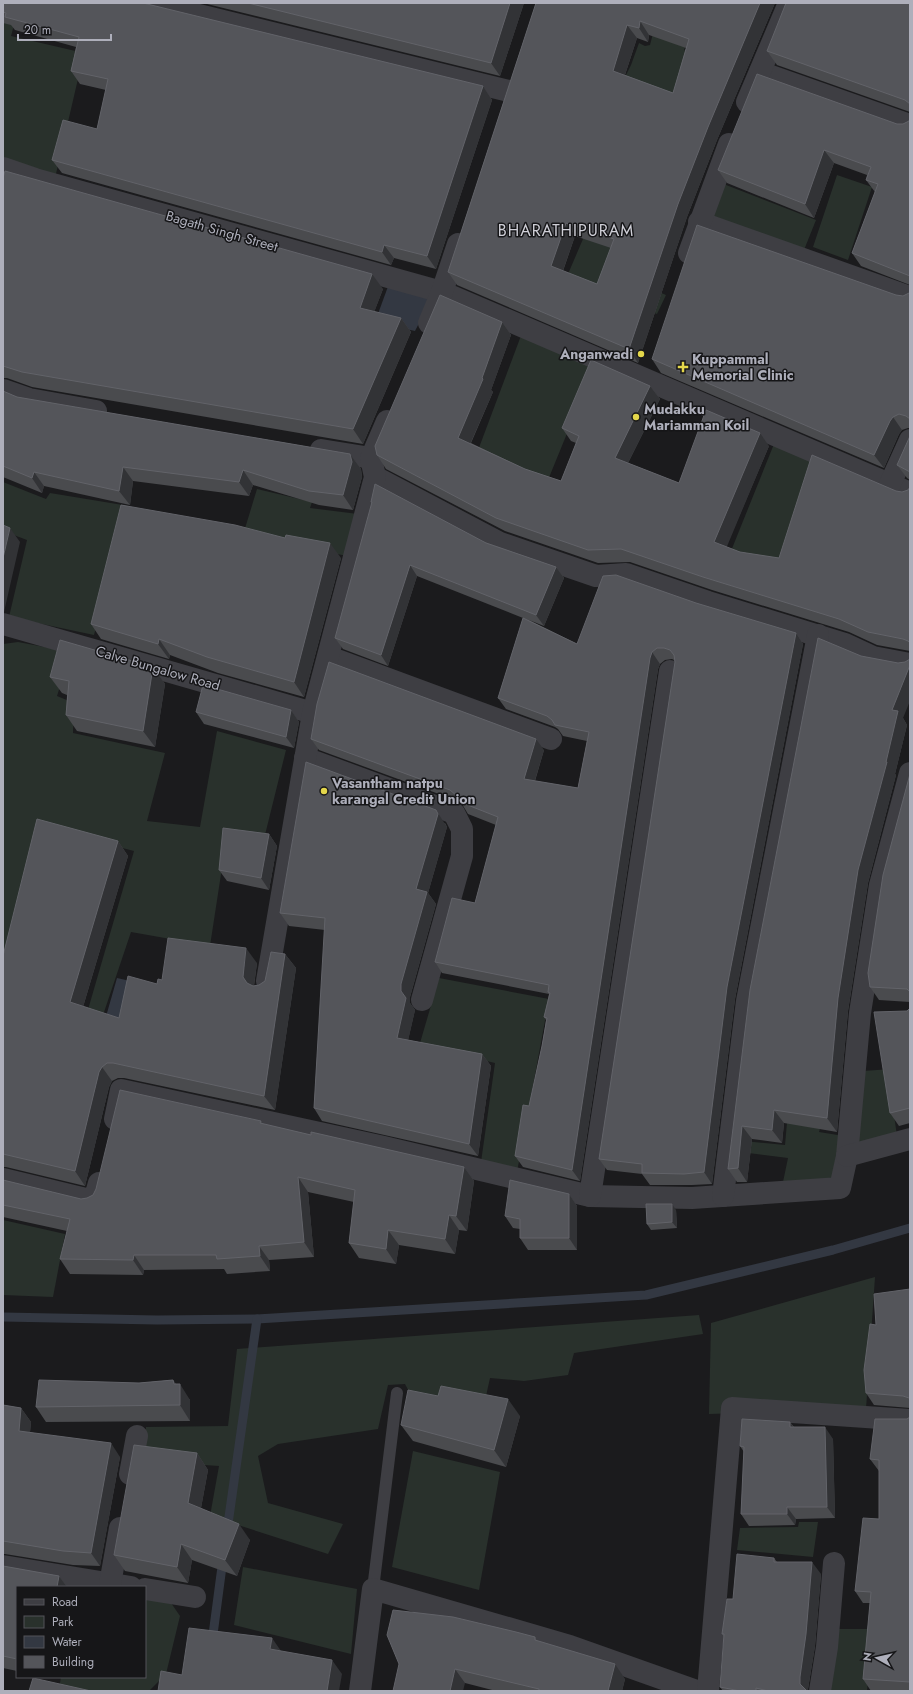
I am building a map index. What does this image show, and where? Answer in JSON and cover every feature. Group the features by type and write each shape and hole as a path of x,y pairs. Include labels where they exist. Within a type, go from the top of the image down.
{"street":[{"path":"150,3 509,91"},
{"path":"682,274 699,222 729,145 789,3"},
{"path":"502,114 517,68"},
{"path":"760,72 910,124"},
{"name":"Bagath Singh Street","path":"3,168 35,179 442,292 649,371 910,493"},
{"path":"699,222 910,297"},
{"path":"420,343 442,292 464,225"},
{"path":"3,390 30,399 116,414"},
{"path":"265,988 313,713 329,657 373,468 396,401"},
{"path":"890,484 910,440"},
{"path":"301,446 373,468 493,539 515,548 596,576 626,574 708,602 845,644 873,657 910,664"},
{"name":"Calve Bungalow Road","path":"3,624 313,713"},
{"path":"723,1196 747,1001 818,635"},
{"path":"329,657 551,739"},
{"path":"590,1196 670,671"},
{"path":"305,758 454,813 462,828 462,856 422,1000"},
{"path":"111,1135 122,1090 384,1147 590,1196 692,1198 840,1188 847,1156 860,1013 880,885 910,773"},
{"path":"860,1013 881,1013"},
{"path":"847,1156 910,1139"},
{"path":"3,1179 94,1201 104,1164"},
{"path":"708,1691 732,1408 910,1420"},
{"path":"3,1566 121,1585 126,1498 137,1436"},
{"path":"820,1691 834,1563"},
{"path":"146,1589 195,1597"},
{"path":"360,1691 373,1590 570,1646 697,1691"}],"lane":[{"path":"373,1590 397,1393"}],"green space":[{"path":"3,3 20,3 11,36 84,53 55,178 3,161"},
{"path":"659,10 696,19 684,50 744,70 680,100 623,81 639,43 645,46 650,45"},
{"path":"837,175 872,187 848,260 813,247"},
{"path":"721,183 816,220 802,255 704,221"},
{"path":"592,218 626,228 611,271 666,295 657,314 565,281"},
{"path":"522,333 595,365 548,480 477,453"},
{"path":"30,403 3,482 3,410"},
{"path":"774,444 820,463 787,565 731,551"},
{"path":"3,482 46,499 50,493 129,506 94,635 9,617 27,540 3,531"},
{"path":"257,489 312,502 310,508 358,514 347,556 243,535"},
{"path":"18,642 71,652 57,696 74,703 73,733 165,753 147,821 200,827 217,731 286,750 264,839 227,835 210,946 131,932 99,1027 85,1020 134,851 44,828 3,995 3,644"},
{"path":"439,978 549,999 517,1172 481,1162 495,1063 449,1052 413,1067"},
{"path":"891,1069 889,1080 897,1136 854,1149 863,1071"},
{"path":"788,1111 824,1116 819,1132 844,1136 837,1183 783,1182 788,1158 733,1151 733,1140 785,1145"},
{"path":"3,1220 65,1234 53,1297 3,1295"},
{"path":"875,1277 866,1409 709,1414 711,1323"},
{"path":"699,1315 703,1334 574,1353 568,1375 524,1381 490,1378 484,1405 414,1401 405,1384 388,1385 378,1429 278,1444 258,1456 268,1503 343,1524 328,1554 210,1516 219,1466 145,1461 146,1427 228,1426 237,1349"},
{"path":"413,1451 500,1472 479,1590 392,1567"},
{"path":"799,1522 818,1522 813,1557 737,1550 740,1528 798,1527"},
{"path":"243,1567 357,1589 351,1654 234,1625"},
{"path":"146,1596 169,1600 180,1616 166,1674 149,1691 69,1691 59,1689 61,1678 146,1678"},
{"path":"831,1629 873,1629 867,1691 823,1691"}],"water":[{"path":"390,281 434,294 415,331 375,322"},
{"path":"117,978 139,983 127,1027 105,1020"}],"building":[{"path":"3,3 143,3 483,86 427,256 384,245 382,252 52,160 63,120 97,129 108,79 71,71 79,37 5,17 6,13 3,12"},
{"path":"248,3 510,3 491,63"},
{"path":"536,3 760,3 708,127 678,204 629,349 448,272","holes":["640,21 689,39 673,93 613,71 627,25 639,28","566,223 614,239 597,284 551,266"]},
{"path":"786,3 910,3 910,104 905,100 767,51"},
{"path":"757,74 897,124 903,124 910,119 910,276 852,253 878,184 866,180 871,167 824,150 805,204 718,170"},
{"path":"5,171 372,274 360,308 401,318 353,429 22,372 3,366 3,178"},
{"path":"697,225 896,295 903,296 910,292 910,419 899,414 893,417 874,455 652,359"},
{"path":"440,295 502,322 482,378 483,379 458,438 525,469 561,481 579,436 562,428 591,360 650,386 615,458 679,483 706,410 760,433 714,542 740,552 779,558 812,455 896,491 902,492 908,490 910,487 910,643 903,639 868,632 839,619 703,577 621,549 588,550 496,518 377,455 375,446"},
{"path":"3,391 17,397 350,454 352,462 343,495 309,491 243,470 239,482 123,467 119,491 34,472 32,478 3,466"},
{"path":"910,436 910,472 897,465"},
{"path":"375,484 486,543 556,567 536,615 410,565 381,655 335,638 372,502"},
{"path":"121,505 235,525 285,538 286,535 330,543 294,682 207,657 159,639 158,644 91,624"},
{"path":"3,525 10,528 3,558"},
{"path":"616,575 696,603 796,633 727,987 704,1172 684,1174 642,1173 642,1164 599,1159 675,662 674,655 670,650 657,648 652,652 650,658 572,1170 515,1156 523,1105 529,1106 542,1046 547,1018 544,1017 550,993 548,992 549,985 435,962 452,898 475,903 498,817 460,802 457,796 450,790 311,739 317,704 329,662 536,739 524,779 578,788 589,732 555,725 547,716 498,698 523,618 577,644 603,576"},
{"path":"818,638 861,656 898,663 905,662 910,659 910,665 892,710 898,711 887,762 858,870 838,998 827,1118 774,1110 772,1130 742,1126 738,1168 728,1169 750,990"},
{"path":"60,640 153,667 143,731 66,715 69,681 50,677"},
{"path":"203,685 291,710 286,737 196,712"},
{"path":"306,762 436,810 438,814 416,889 427,892 401,984 401,991 406,998 397,1038 482,1054 469,1144 314,1108 325,918 280,913"},
{"path":"910,774 910,992 907,989 870,987 868,973 883,875"},
{"path":"37,819 118,841 70,1002 119,1018 128,976 157,984 158,979 162,980 168,938 246,948 243,977 247,983 253,986 259,985 265,981 271,952 285,954 264,1096 113,1063 107,1063 99,1072 75,1171 3,1154 3,956"},
{"path":"223,828 269,834 261,878 219,870"},
{"path":"910,1008 910,1108 890,1113 874,1012 907,1011"},
{"path":"120,1090 261,1121 260,1123 311,1135 311,1132 464,1167 456,1216 449,1215 445,1239 388,1230 386,1249 349,1243 355,1190 298,1177 304,1242 259,1246 260,1256 217,1259 216,1255 134,1255 133,1260 60,1259 70,1219 3,1205 3,1180 81,1199 93,1195 96,1189"},
{"path":"510,1180 569,1194 569,1238 520,1238 520,1219 505,1216"},
{"path":"646,1204 672,1204 672,1222 647,1224"},
{"path":"910,1289 910,1399 903,1396 866,1393 864,1370 870,1324 876,1325 874,1294"},
{"path":"39,1380 139,1383 173,1380 174,1384 180,1384 180,1405 36,1407"},
{"path":"441,1386 508,1399 494,1450 401,1425 408,1390 438,1396"},
{"path":"3,1405 21,1408 19,1431 111,1443 91,1553 63,1551 3,1541"},
{"path":"910,1417 910,1682 863,1679 871,1592 855,1591 863,1518 879,1519 879,1460 870,1459 875,1419 907,1419"},
{"path":"742,1419 790,1422 790,1427 825,1427 827,1507 787,1507 787,1514 741,1514 744,1447 740,1446"},
{"path":"134,1445 197,1453 188,1503 239,1524 225,1560 181,1544 177,1567 114,1555"},
{"path":"737,1554 774,1558 774,1562 812,1562 806,1634 800,1677 800,1684 806,1691 768,1691 756,1688 756,1691 740,1691 720,1687 724,1634 722,1634 727,1599 733,1599"},
{"path":"3,1566 59,1576 57,1586 16,1586 16,1659 3,1656"},
{"path":"393,1610 453,1617 516,1632 535,1637 535,1640 615,1664 608,1691 539,1691 539,1689 455,1669 450,1691 393,1691 399,1664 387,1635"},
{"path":"189,1628 272,1638 270,1649 332,1660 327,1691 158,1691 161,1671 182,1675"},
{"path":"33,1678 91,1691 29,1691"}],"waterway":[{"path":"3,1317 157,1320 257,1319 646,1295 833,1250 910,1228"},
{"path":"227,1531 257,1319"},
{"path":"212,1642 223,1559"}],"place":[{"name":"Anganwadi","path":"641,354"},
{"name":"Kuppammal Memorial Clinic","path":"683,367"},
{"name":"Mudakku Mariamman Koil","path":"636,417"},
{"name":"Vasantham natpu karangal Credit Union","path":"324,791"}],"district":[{"name":"BHARATHIPURAM","path":"566,230"}]}
